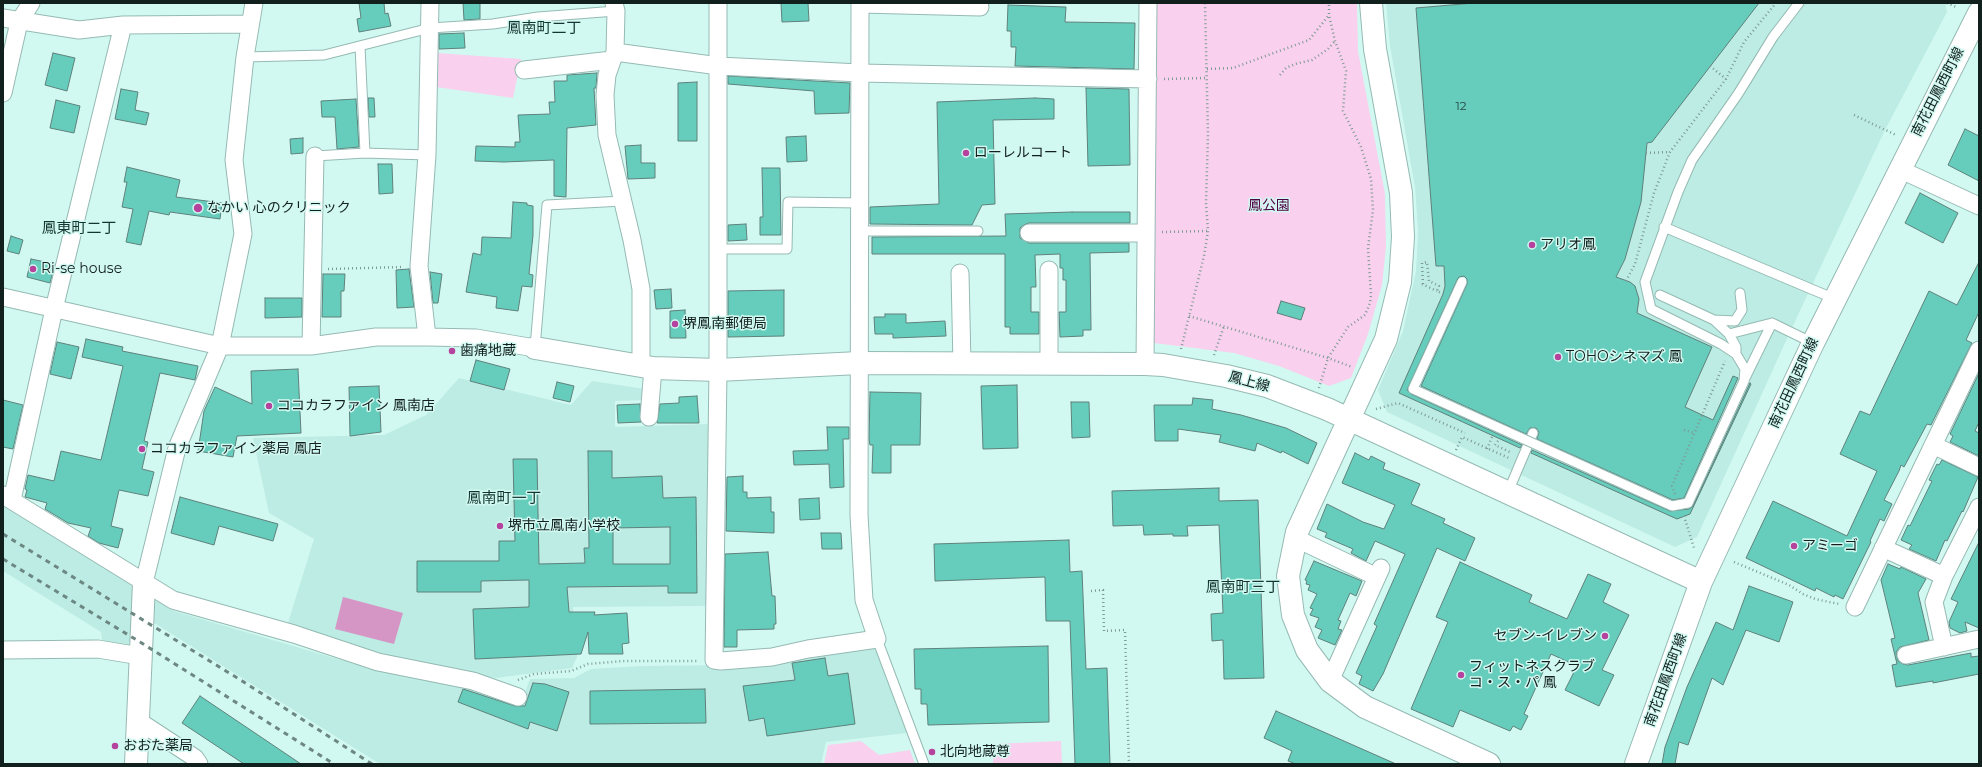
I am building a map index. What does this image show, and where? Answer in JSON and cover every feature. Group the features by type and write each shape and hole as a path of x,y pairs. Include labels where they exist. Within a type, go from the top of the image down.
{"street":[{"path":"3,94 11,20 31,3"},
{"path":"136,764 144,583 177,448 220,346 243,234 234,160 245,57 254,3"},
{"path":"427,337 419,266 427,155 430,3"},
{"path":"718,3 718,370 714,660 772,657 808,649 877,638 864,600 859,514 860,3 980,7"},
{"path":"1145,364 1148,3"},
{"path":"1371,3 1375,49 1401,193 1403,237 1400,282 1386,339 1348,418 1295,538 1288,576 1293,615 1306,650 1330,681 1365,707 1483,763"},
{"path":"615,7 614,56 608,75 605,95 607,135 623,201 641,289 649,417"},
{"name":"南花田鳳西町線","path":"1636,764 1700,582 1813,343 1899,169 1979,13"},
{"path":"11,20 79,30 123,25 250,24"},
{"path":"123,25 8,497 173,600 294,634 378,662 473,681 518,697"},
{"path":"524,70 614,56 718,66 860,73 1148,79"},
{"path":"311,346 315,156"},
{"path":"1899,169 1979,206"},
{"path":"1029,233 1145,233"},
{"path":"1049,270 1049,364"},
{"path":"960,273 962,364"},
{"path":"3,297 220,346 311,346 376,337 427,337 476,338 535,348"},
{"name":"鳳上線","path":"535,348 647,367 718,370 859,363 1145,364 1163,365 1226,376 1267,386 1348,418 1700,582"},
{"path":"1855,607 1979,350"},
{"path":"1933,445 1979,467"},
{"path":"1944,647 1934,602 1944,576 1979,507"},
{"path":"1295,538 1379,572 1330,681"},
{"path":"1883,548 1944,576"},
{"path":"1906,655 1979,639"},
{"path":"3,650 98,649 140,656"},
{"path":"137,720 196,758 199,764"}],"lane":[{"path":"1744,381 1745,369 1736,354 1721,344 1651,308 1645,282 1664,227 1692,160 1738,94 1773,37 1799,3"},
{"path":"245,57 324,55 430,28 493,24 615,7"},
{"path":"360,46 365,153"},
{"path":"315,156 365,153 427,155"},
{"path":"535,348 547,205 623,201"},
{"path":"717,249 787,249 788,202 860,203"},
{"path":"1664,227 1835,300"},
{"path":"859,231 978,231"},
{"path":"1462,282 1413,389 1672,506 1688,503 1772,323"},
{"path":"1714,320 1735,321 1742,310 1740,294"},
{"path":"1660,295 1714,320 1729,334 1736,347 1736,354"},
{"path":"1729,334 1772,323 1813,343"},
{"path":"1508,492 1534,433"},
{"path":"877,638 924,764"}],"path":[{"path":"1180,352 1204,256 1208,231 1206,204 1208,134 1205,3"},
{"path":"1318,390 1328,358 1348,327 1365,314 1370,303 1371,295 1368,248 1373,210 1371,179 1361,147 1343,111 1346,71 1335,41 1329,15 1329,3"},
{"path":"1947,3 1956,7"},
{"path":"1206,69 1233,68 1309,40 1329,15"},
{"path":"1280,75 1286,68 1312,60 1328,49 1335,41"},
{"path":"1710,66 1726,79"},
{"path":"1148,79 1206,78"},
{"path":"1854,115 1896,135"},
{"path":"1646,153 1670,152"},
{"path":"1145,233 1208,231"},
{"path":"1423,284 1422,263 1427,262 1429,281 1439,286 1437,291"},
{"path":"312,270 419,266"},
{"path":"1430,288 1443,294"},
{"path":"1189,316 1328,358 1357,369"},
{"path":"1213,357 1224,326"},
{"path":"1677,500 1672,486 1726,358 1721,356"},
{"path":"1376,409 1398,403 1464,432"},
{"path":"1456,450 1467,427"},
{"path":"1684,430 1694,433"},
{"path":"1487,449 1494,432"},
{"path":"1462,437 1512,460 1515,454 1495,445 1497,440 1504,443"},
{"path":"1682,513 1694,548"},
{"path":"1734,562 1789,585 1803,594 1815,599 1855,607"},
{"path":"1091,591 1103,590 1104,631 1125,630 1128,764"},
{"path":"495,689 534,674 571,671 588,664 623,661 714,660"}],"shaded area":[{"name":"アリオ鳳","path":"1386,3 1945,3 1947,12 1885,130 1790,332 1697,537 1675,547 1387,412 1378,390 1403,331 1416,271 1418,231 1415,187 1390,46"},
{"name":"堺市立鳳南小学校","path":"459,378 571,405 592,381 645,389 644,400 615,401 615,427 709,424 707,606 573,607 577,657 572,668 496,678 439,670 287,626 314,539 269,513 253,438 384,435 426,415"},
{"path":"3,499 174,611 375,670 462,684 521,703 530,679 574,678 591,669 642,666 730,665 731,669 875,648 907,733 826,742 821,764 380,764 151,621 150,655 129,642 129,646 122,646 102,640 101,632 3,571"},
{"path":"343,597 403,613 394,644 335,629"}],"green space":[{"name":"鳳公園","path":"1154,3 1357,3 1358,51 1385,194 1386,247 1382,285 1368,334 1351,378 1329,386 1279,366 1234,353 1154,343"},
{"path":"437,53 521,59 513,98 436,87"},
{"path":"861,741 879,755 910,750 915,764 824,764 828,745"},
{"path":"1061,741 1062,764 993,764 993,744"}],"building":[{"path":"359,3 384,3 385,14 388,13 391,26 359,32 357,19 361,18"},
{"path":"463,3 480,3 480,19 464,20"},
{"path":"781,3 808,3 809,21 782,22"},
{"name":"アリオ鳳","path":"1474,3 1759,3 1652,142 1647,143 1641,202 1625,259 1616,277 1630,282 1635,286 1639,299 1637,313 1712,347 1685,407 1713,420 1733,376 1738,378 1684,498 1673,500 1537,439 1539,432 1536,428 1530,428 1526,434 1421,386 1467,284 1467,279 1464,276 1459,277 1457,280 1407,390 1411,394 1522,445 1520,448 1399,393 1443,294 1445,286 1444,266 1436,266 1416,8"},
{"path":"1008,5 1066,7 1065,22 1135,23 1134,69 1015,66 1016,47 1011,47 1011,31 1007,31"},
{"path":"464,33 465,48 439,49 439,34"},
{"path":"53,53 75,58 67,91 45,85"},
{"path":"597,73 596,88 594,88 596,125 567,128 566,197 554,196 554,160 504,162 475,161 476,146 515,147 515,142 520,142 518,115 550,114 549,102 555,102 554,81 567,81 567,75"},
{"path":"728,76 850,83 849,113 815,114 814,91 728,84"},
{"path":"697,82 697,141 678,141 678,83"},
{"path":"1086,88 1129,89 1130,165 1088,166"},
{"path":"121,89 138,92 135,110 149,113 146,125 115,119"},
{"path":"368,98 374,98 375,117 369,117"},
{"name":"ローレルコート","path":"1035,98 1054,99 1054,119 993,120 995,204 982,205 972,225 870,224 870,207 939,204 937,102"},
{"path":"356,99 359,147 337,149 335,117 322,117 321,101"},
{"path":"56,100 80,106 74,133 50,128"},
{"path":"1965,129 1979,136 1979,181 1948,165"},
{"path":"806,136 807,161 787,162 786,137"},
{"path":"303,138 303,153 291,154 290,139"},
{"path":"641,145 641,163 655,163 655,178 628,179 625,146"},
{"path":"378,164 392,164 393,193 379,194"},
{"path":"127,167 180,180 176,197 222,203 220,219 170,212 169,215 149,211 141,245 126,242 133,209 122,207 127,182 124,182"},
{"path":"762,168 780,168 781,235 760,235 760,217 763,217"},
{"path":"1920,193 1958,213 1943,243 1905,223"},
{"path":"513,202 527,203 527,205 533,206 533,235 529,274 533,275 532,287 522,286 518,311 496,308 497,297 466,292 473,253 481,255 482,237 511,238"},
{"path":"1130,212 1130,223 1029,223 1020,228 1020,238 1029,243 1129,243 1129,252 1090,253 1091,330 1083,330 1083,336 1060,337 1059,312 1066,312 1066,280 1063,280 1063,268 1060,268 1060,254 1035,255 1036,287 1031,287 1031,312 1039,312 1039,334 1010,334 1010,327 1005,327 1005,254 872,254 872,237 1006,236 1005,214"},
{"path":"746,224 747,240 728,241 728,225"},
{"path":"11,236 23,240 19,254 7,251"},
{"path":"31,259 55,264 50,283 27,277"},
{"path":"1979,262 1979,312 1966,340 1972,343 1931,425 1927,424 1904,467 1901,465 1884,500 1892,504 1884,521 1880,519 1870,541 1871,542 1843,599 1835,595 1834,597 1816,588 1815,591 1746,558 1773,501 1847,536 1877,471 1840,454 1860,411 1870,415 1929,291 1957,305"},
{"path":"409,269 414,307 397,308 396,270"},
{"path":"430,272 442,274 438,303 433,303"},
{"path":"323,274 345,274 344,291 341,291 341,317 322,317"},
{"path":"671,289 672,308 656,309 654,290"},
{"path":"784,290 784,336 728,337 728,291"},
{"path":"265,298 302,298 302,317 265,318"},
{"path":"1281,301 1305,308 1301,320 1277,313"},
{"path":"685,310 686,338 670,338 670,311"},
{"path":"885,314 906,314 906,323 945,321 946,336 893,338 893,334 875,334 874,317 885,317"},
{"path":"86,339 123,347 122,351 198,366 195,380 160,373 144,441 148,442 142,469 154,472 148,496 119,490 111,526 123,529 118,548 99,543 88,536 91,528 68,523 45,509 47,503 25,497 28,475 54,481 61,451 101,460 123,366 82,357"},
{"path":"57,342 79,347 71,379 50,374"},
{"path":"476,360 510,369 504,390 470,381"},
{"path":"298,369 301,433 237,436 233,457 198,451 204,411 215,387 252,404 251,371"},
{"path":"1979,373 1979,422 1975,431 1979,433 1979,456 1950,442 1953,436 1950,434"},
{"path":"557,382 574,386 570,402 553,398"},
{"path":"1750,383 1751,384 1690,514 1677,519 1531,453 1532,450 1670,511 1689,509 1693,506"},
{"path":"1017,385 1018,448 983,449 981,386"},
{"path":"379,386 381,432 350,436 349,387"},
{"path":"870,392 921,393 920,445 891,445 891,473 872,473 873,445 870,445 869,439"},
{"path":"697,396 699,423 657,423 660,404 679,403 679,397"},
{"path":"1193,398 1213,400 1212,409 1241,415 1286,428 1317,443 1308,464 1282,451 1281,453 1257,443 1255,451 1219,442 1221,435 1178,429 1178,441 1155,441 1154,405 1192,405"},
{"path":"3,400 23,405 13,449 3,447"},
{"path":"1071,402 1089,402 1090,437 1072,438"},
{"path":"640,404 641,422 618,423 617,405"},
{"path":"827,427 849,427 849,439 843,439 844,487 830,488 829,464 794,465 793,451 828,450"},
{"path":"588,451 612,451 612,478 662,476 663,498 696,497 697,593 668,593 668,586 567,587 569,612 595,612 594,615 627,613 629,643 622,644 623,654 589,654 588,632 581,654 475,659 473,609 529,607 529,580 481,581 481,592 417,592 417,561 499,561 499,541 515,541 513,459 537,459 539,564 585,563 584,548 589,548","holes":["670,527 670,564 613,564 613,528"]},
{"path":"1355,453 1369,460 1371,456 1385,463 1383,469 1420,484 1411,504 1445,519 1443,523 1475,538 1465,561 1437,548 1383,674 1373,691 1359,684 1362,676 1356,673 1377,626 1374,624 1405,554 1375,541 1366,561 1351,553 1353,549 1325,537 1327,533 1317,529 1327,504 1363,522 1384,529 1395,505 1342,483"},
{"path":"1942,460 1978,477 1963,512 1962,511 1947,541 1945,540 1936,561 1909,549 1912,545 1901,540 1908,525 1910,526 1932,481 1929,480 1937,464 1939,465"},
{"path":"743,476 743,492 747,492 747,498 771,497 771,512 774,512 774,533 726,531 727,477"},
{"path":"1219,488 1219,501 1258,500 1264,678 1224,679 1223,640 1212,641 1211,614 1223,613 1219,525 1187,526 1188,536 1173,536 1173,534 1144,535 1143,525 1113,526 1112,491"},
{"path":"180,497 278,524 273,541 219,526 214,545 171,533"},
{"path":"819,498 820,519 800,520 799,499"},
{"path":"821,533 841,533 842,549 822,549"},
{"path":"1069,540 1070,572 1082,571 1086,669 1107,668 1110,764 1075,764 1070,621 1046,621 1045,577 935,581 934,544"},
{"path":"1979,542 1979,628 1965,622 1967,631 1960,633 1950,628 1949,622 1958,602 1951,599"},
{"path":"768,552 772,596 775,596 776,624 774,624 774,629 737,630 737,647 724,647 725,554"},
{"path":"1314,561 1362,581 1356,596 1350,593 1338,620 1341,621 1338,629 1342,630 1335,645 1318,638 1322,630 1315,627 1319,618 1310,615 1313,609 1310,608 1317,594 1308,590 1310,585 1306,584 1307,581 1305,580"},
{"path":"1460,562 1532,595 1529,602 1567,619 1588,574 1611,584 1603,602 1629,615 1602,670 1614,675 1599,706 1565,690 1577,666 1551,654 1524,714 1528,716 1521,730 1513,726 1510,731 1460,710 1453,727 1411,709 1448,622 1436,617"},
{"path":"1888,564 1900,569 1901,567 1926,579 1918,593 1929,640 1900,647 1896,652 1898,661 1908,665 1971,653 1971,657 1979,656 1979,674 1933,683 1933,681 1896,687 1892,665 1897,664 1891,639 1895,638 1881,580"},
{"path":"1749,586 1793,602 1779,642 1746,630 1723,685 1712,678 1688,745 1679,742 1675,764 1662,764 1665,747 1687,687 1716,622 1733,630"},
{"path":"1048,646 1049,722 928,725 927,704 921,704 921,689 915,689 914,649"},
{"path":"825,658 828,676 848,673 855,724 767,736 764,718 749,721 743,686 795,680 792,663"},
{"path":"533,683 545,684 569,692 557,731 530,722 528,729 458,702 463,689 515,706 525,706"},
{"path":"705,689 706,723 590,724 590,691"},
{"path":"200,696 301,764 244,764 182,723"},
{"path":"1276,711 1396,764 1296,764 1288,761 1292,751 1264,738"}],"railway":[{"path":"3,534 239,679 372,764"},
{"path":"3,559 140,642 334,764"}],"place":[{"name":"ローレルコート","path":"966,153"},
{"name":"なかい 心のクリニック","path":"198,208"},
{"name":"アリオ鳳","path":"1532,245"},
{"name":"Ri-se house","path":"33,269"},
{"name":"堺鳳南郵便局","path":"675,324"},
{"name":"歯痛地蔵","path":"452,351"},
{"name":"TOHOシネマズ 鳳","path":"1558,357"},
{"name":"ココカラファイン 鳳南店","path":"269,406"},
{"name":"ココカラファイン薬局 鳳店","path":"142,449"},
{"name":"堺市立鳳南小学校","path":"500,526"},
{"name":"アミーゴ","path":"1794,546"},
{"name":"セブン-イレブン","path":"1605,636"},
{"name":"フィットネスクラブ コ・ス・パ 鳳","path":"1461,675"},
{"name":"おおた薬局","path":"115,746"},
{"name":"北向地蔵尊","path":"932,752"}],"district":[{"name":"鳳南町二丁","path":"544,29"},
{"name":"鳳東町二丁","path":"79,229"},
{"name":"鳳南町一丁","path":"504,499"},
{"name":"鳳南町三丁","path":"1243,588"}]}
